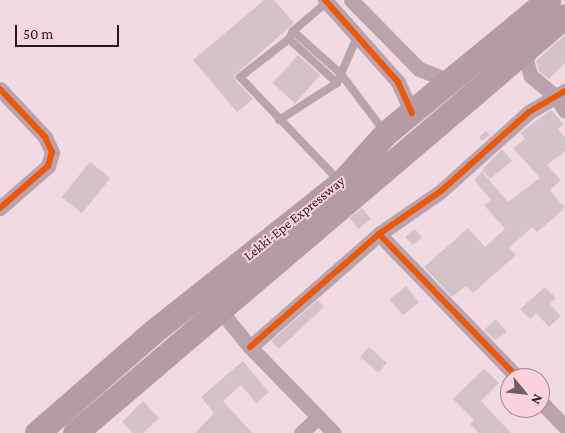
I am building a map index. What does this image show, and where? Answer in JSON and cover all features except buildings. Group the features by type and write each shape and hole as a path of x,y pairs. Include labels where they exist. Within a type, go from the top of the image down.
{"highway":[{"name":"Lekki-Epe Expressway","path":"37,433 154,331 341,183 386,133 412,113 447,80 548,0"},
{"name":"Lekki-Epe Expressway","path":"76,433 565,16"}],"street":[{"path":"351,0 420,69 447,80"},
{"path":"326,1 398,82 412,113"},
{"path":"532,44 526,61 531,76 561,95 565,111"},
{"path":"0,89 45,137 52,152 48,166 0,208"},
{"path":"250,347 379,234 441,191 529,112 561,95"},
{"path":"379,234 508,368"},
{"path":"220,310 250,347 334,433"},
{"path":"550,411 565,427"},
{"path":"301,433 318,417"}],"lane":[{"path":"326,1 293,31 289,39 240,77 341,183"},
{"path":"293,31 341,74 386,133"},
{"path":"279,120 337,83 357,37"},
{"path":"289,39 337,83"}],"cycle path":[{"path":"325,0 398,82 412,113"},
{"path":"0,89 45,137 52,152 48,166 0,208"},
{"path":"250,347 379,234 441,191 529,112 565,91"},
{"path":"379,234 508,368"}]}
